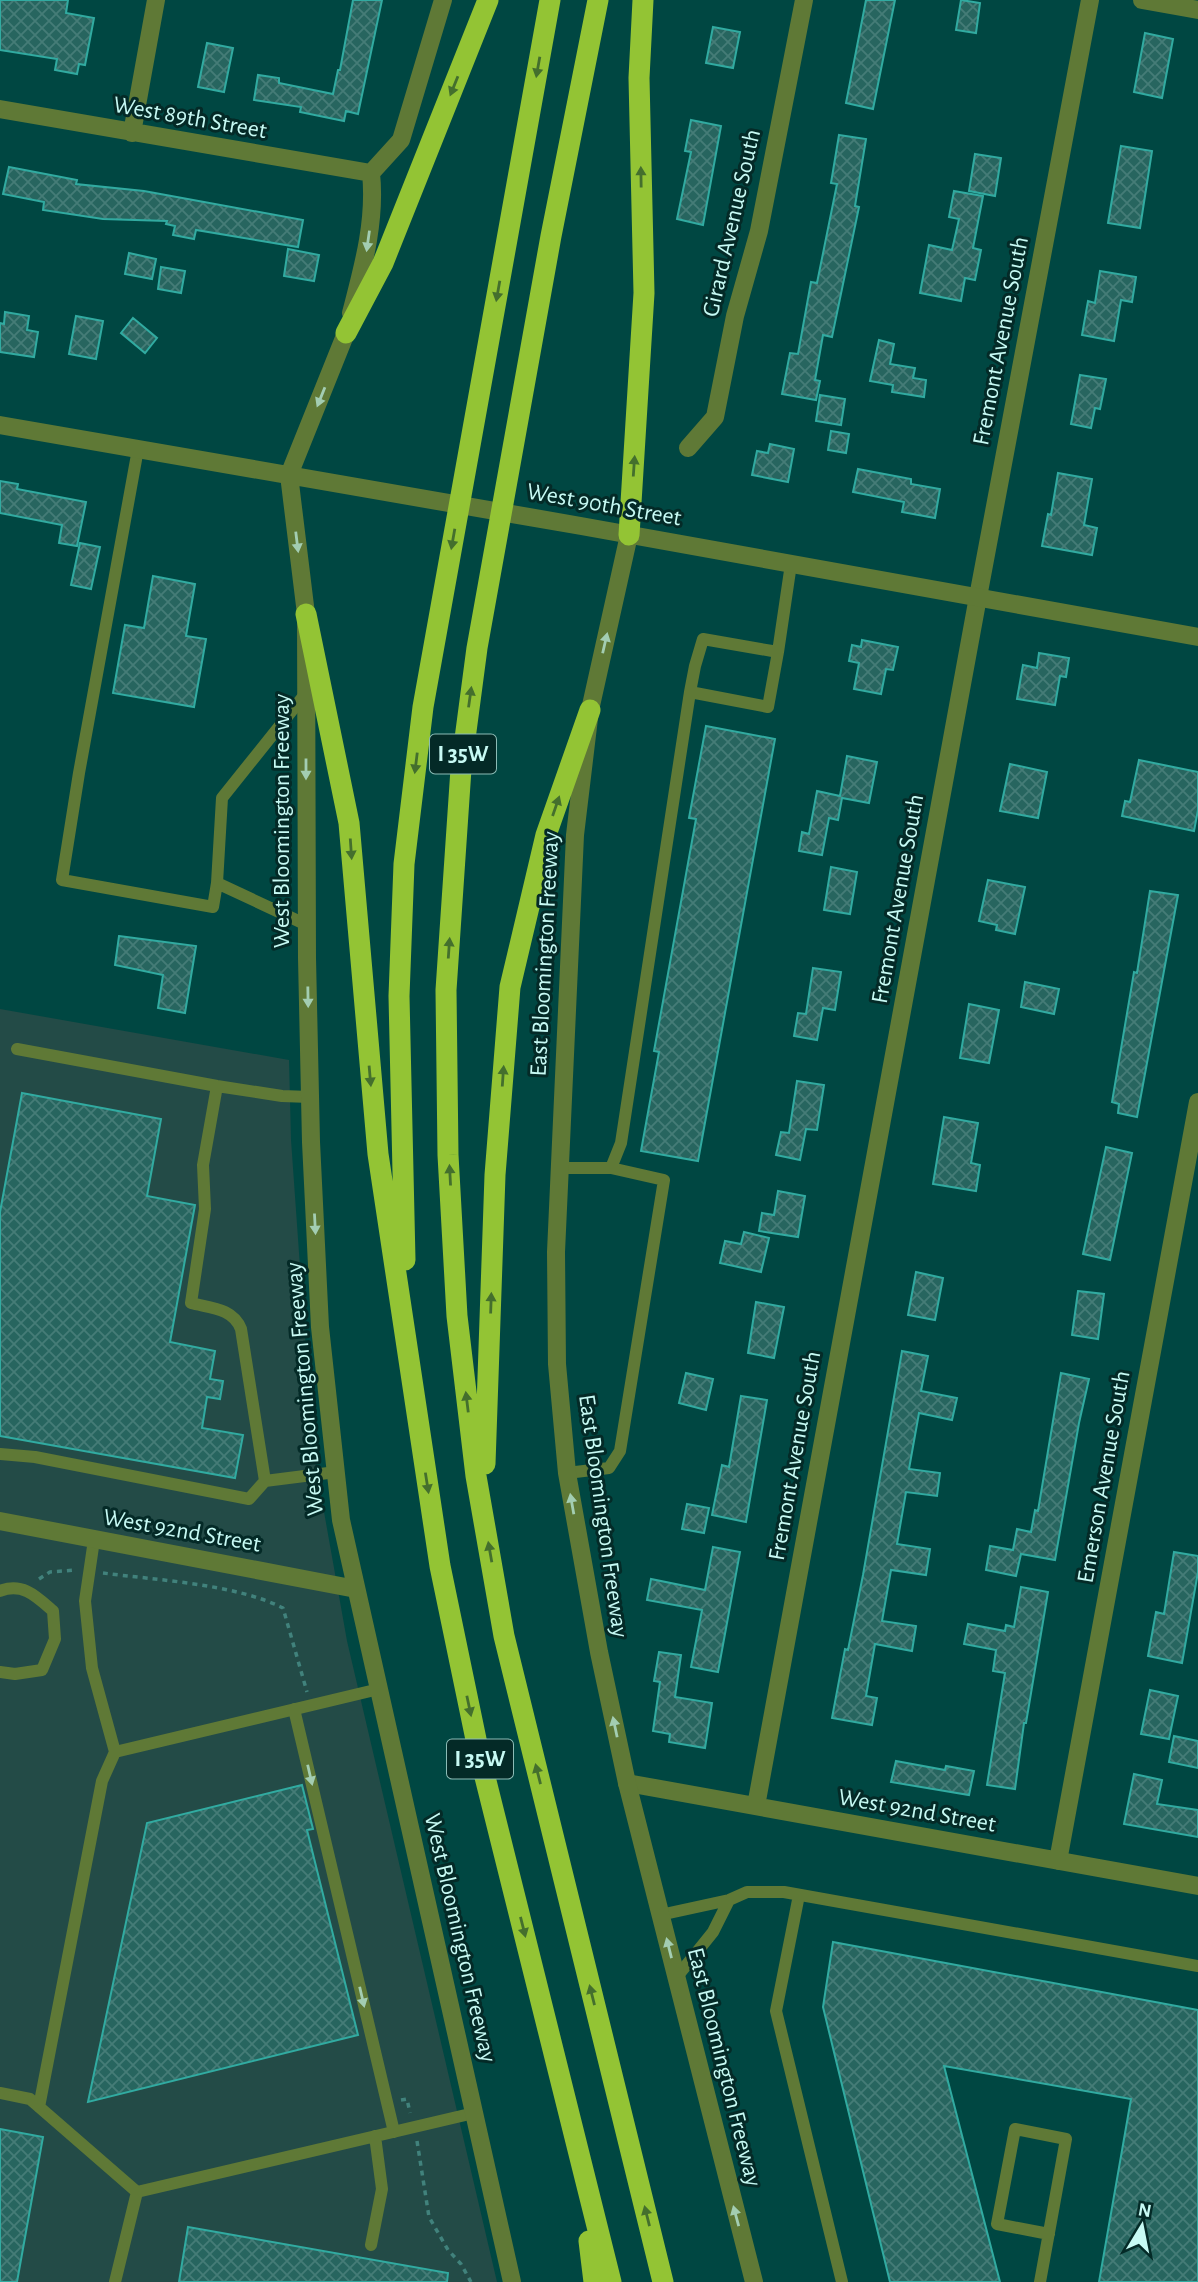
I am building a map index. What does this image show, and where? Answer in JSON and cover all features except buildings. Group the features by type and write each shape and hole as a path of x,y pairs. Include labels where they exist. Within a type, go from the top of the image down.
{"highway":[{"path":"346,333 383,263 488,0"},
{"name":"I 35W","path":"550,0 423,706 404,864 399,996 402,1175 410,1367 440,1566 478,1749 611,2282"},
{"name":"I 35W","path":"598,0 551,236 477,648 460,783 446,990 449,1155 457,1316 476,1476 504,1636 663,2282"},
{"path":"629,535 643,293 639,78 643,0"},
{"path":"306,614 349,823 378,1154 410,1367"},
{"path":"484,1518 495,1175 510,987 546,835 590,710"},
{"path":"577,2145 594,2282"}],"street":[{"path":"132,133 156,0"},
{"path":"289,475 346,333 366,252 374,200 371,173 401,140 443,0"},
{"name":"Girard Avenue South","path":"688,448 715,417 735,316 759,231 804,0"},
{"name":"Fremont Avenue South","path":"756,1806 1090,0"},
{"path":"1142,0 1198,10"},
{"name":"West 89th Street","path":"0,110 371,173"},
{"name":"West 90th Street","path":"0,425 1198,637"},
{"name":"West Bloomington Freeway","path":"289,475 306,614 310,1097 320,1327 335,1472 341,1520 356,1589 512,2282"},
{"name":"East Bloomington Freeway","path":"629,535 590,710 575,835 556,1252 557,1364 567,1474 598,1652 627,1783 754,2282"},
{"name":"Emerson Avenue South","path":"1058,1861 1198,1102"},
{"name":"West 92nd Street","path":"0,1521 356,1589"},
{"name":"West 92nd Street","path":"627,1783 1198,1886"}],"lane":[{"path":"138,449 62,880 213,907 222,798 306,693"},
{"path":"690,692 768,707 791,564"},
{"path":"611,1168 621,1143 695,666 704,639 778,652"},
{"path":"217,883 307,925"},
{"path":"17,1049 217,1086 282,1096 310,1097"},
{"path":"217,1086 203,1165 205,1209 191,1303 231,1313 237,1319 241,1329 265,1481"},
{"path":"559,1168 611,1168 664,1180 620,1451 609,1468 567,1474"},
{"path":"0,1454 35,1457 249,1499 265,1481 335,1472"},
{"path":"40,2107 102,1781 115,1752 92,1668 85,1601 94,1540"},
{"path":"0,1591 7,1588 30,1591 53,1611 55,1639 42,1670 15,1674 0,1672"},
{"path":"115,1752 379,1689"},
{"path":"294,1709 394,2132"},
{"path":"660,1915 729,1900 747,1892 763,1891 799,1895 1198,1966"},
{"path":"799,1895 776,2011 842,2282"},
{"path":"676,1978 713,1932 729,1900"},
{"path":"0,2093 30,2099 137,2192"},
{"path":"137,2192 474,2113"},
{"path":"1040,2282 1049,2234 1066,2139 1015,2129 998,2224 1049,2234"},
{"path":"371,2245 382,2189 375,2136"},
{"path":"115,2282 137,2192"}],"path":[{"path":"33,1583 50,1572 67,1569 187,1583 265,1598 283,1608 310,1705"},
{"path":"387,2103 407,2099 421,2158 429,2217 471,2282"}],"shaded area":[{"path":"0,1009 289,1060 291,1140 313,1450 347,1641 497,2282 0,2282"}]}
